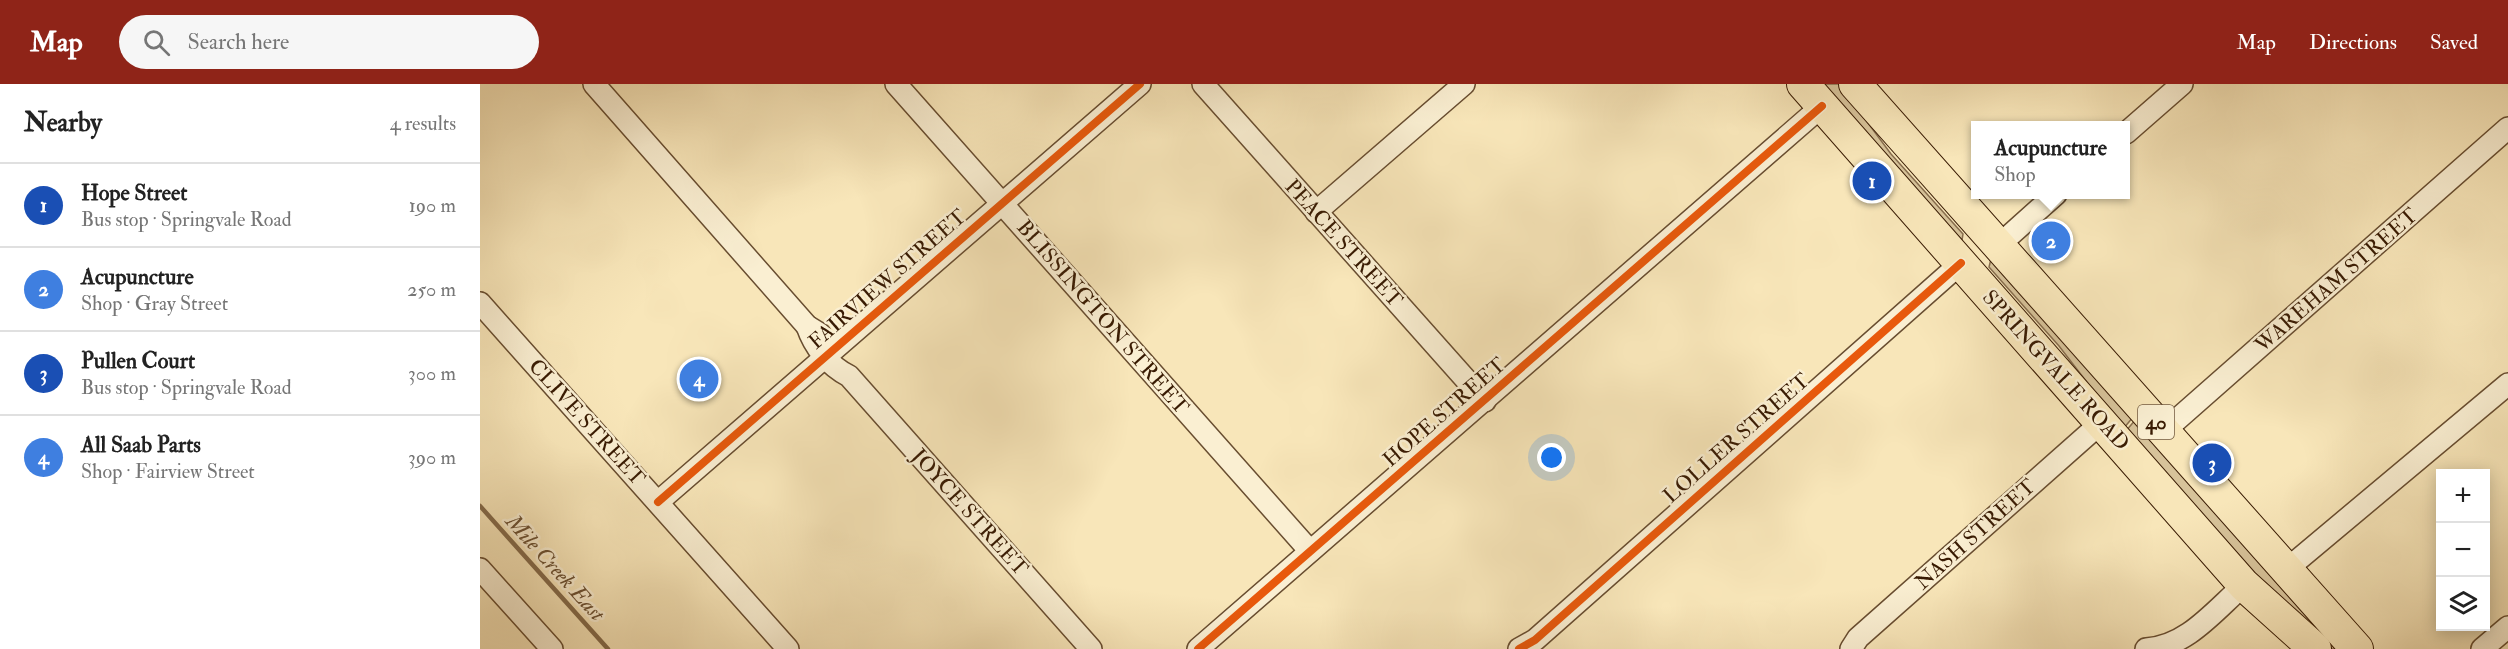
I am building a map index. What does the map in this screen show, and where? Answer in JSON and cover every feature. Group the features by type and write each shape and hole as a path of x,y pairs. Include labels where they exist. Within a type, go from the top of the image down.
{"highway":[{"name":"SPRINGVALE ROAD","path":"1855,84 2356,649"},
{"name":"SPRINGVALE ROAD","path":"1812,95 2244,585 2315,649"},
{"path":"1961,263 1999,245"}],"street":[{"name":"JOYCE STREET","path":"594,84 807,326 813,343 830,353 838,370 849,376 1091,649"},
{"name":"BLISSINGTON STREET","path":"896,84 1310,551"},
{"name":"FAIRVIEW STREET","path":"658,502 1140,84"},
{"name":"PEACE STREET","path":"1203,84 1485,401"},
{"path":"1316,212 1464,84"},
{"path":"2130,130 2182,84"},
{"name":"HOPE STREET","path":"1198,649 1485,401 1812,95"},
{"name":"WAREHAM STREET","path":"2164,431 2508,128"},
{"path":"1999,245 2051,199"},
{"name":"LOLLER STREET","path":"1528,646 1961,263"},
{"name":"CLIVE STREET","path":"480,303 788,649"},
{"path":"2287,569 2508,384"},
{"name":"NASH STREET","path":"1851,649 1858,638 2102,422"},
{"path":"480,569 552,649"},
{"path":"2146,649 2161,648 2176,643 2244,585"},
{"path":"2482,649 2508,627"}],"shaded area":[{"path":"1817,84 1839,84 1891,154 1963,234 1962,240"},
{"path":"1991,259 2134,416 2123,429 2059,346 1989,267"},
{"path":"2137,418 2342,649 2328,649 2282,609 2125,432"}],"waterway":[{"name":"Mile Creek East","path":"480,506 608,649"}],"cycle path":[{"path":"658,502 1140,84"},
{"path":"1198,649 1822,106"},
{"path":"1519,649 1535,640 1961,263"}],"place":[{"name":"Hope Street","path":"1872,181"},
{"name":"Acupuncture","path":"2051,241"},
{"name":"All Saab Parts","path":"699,379"},
{"name":"Pullen Court","path":"2212,463"}]}
